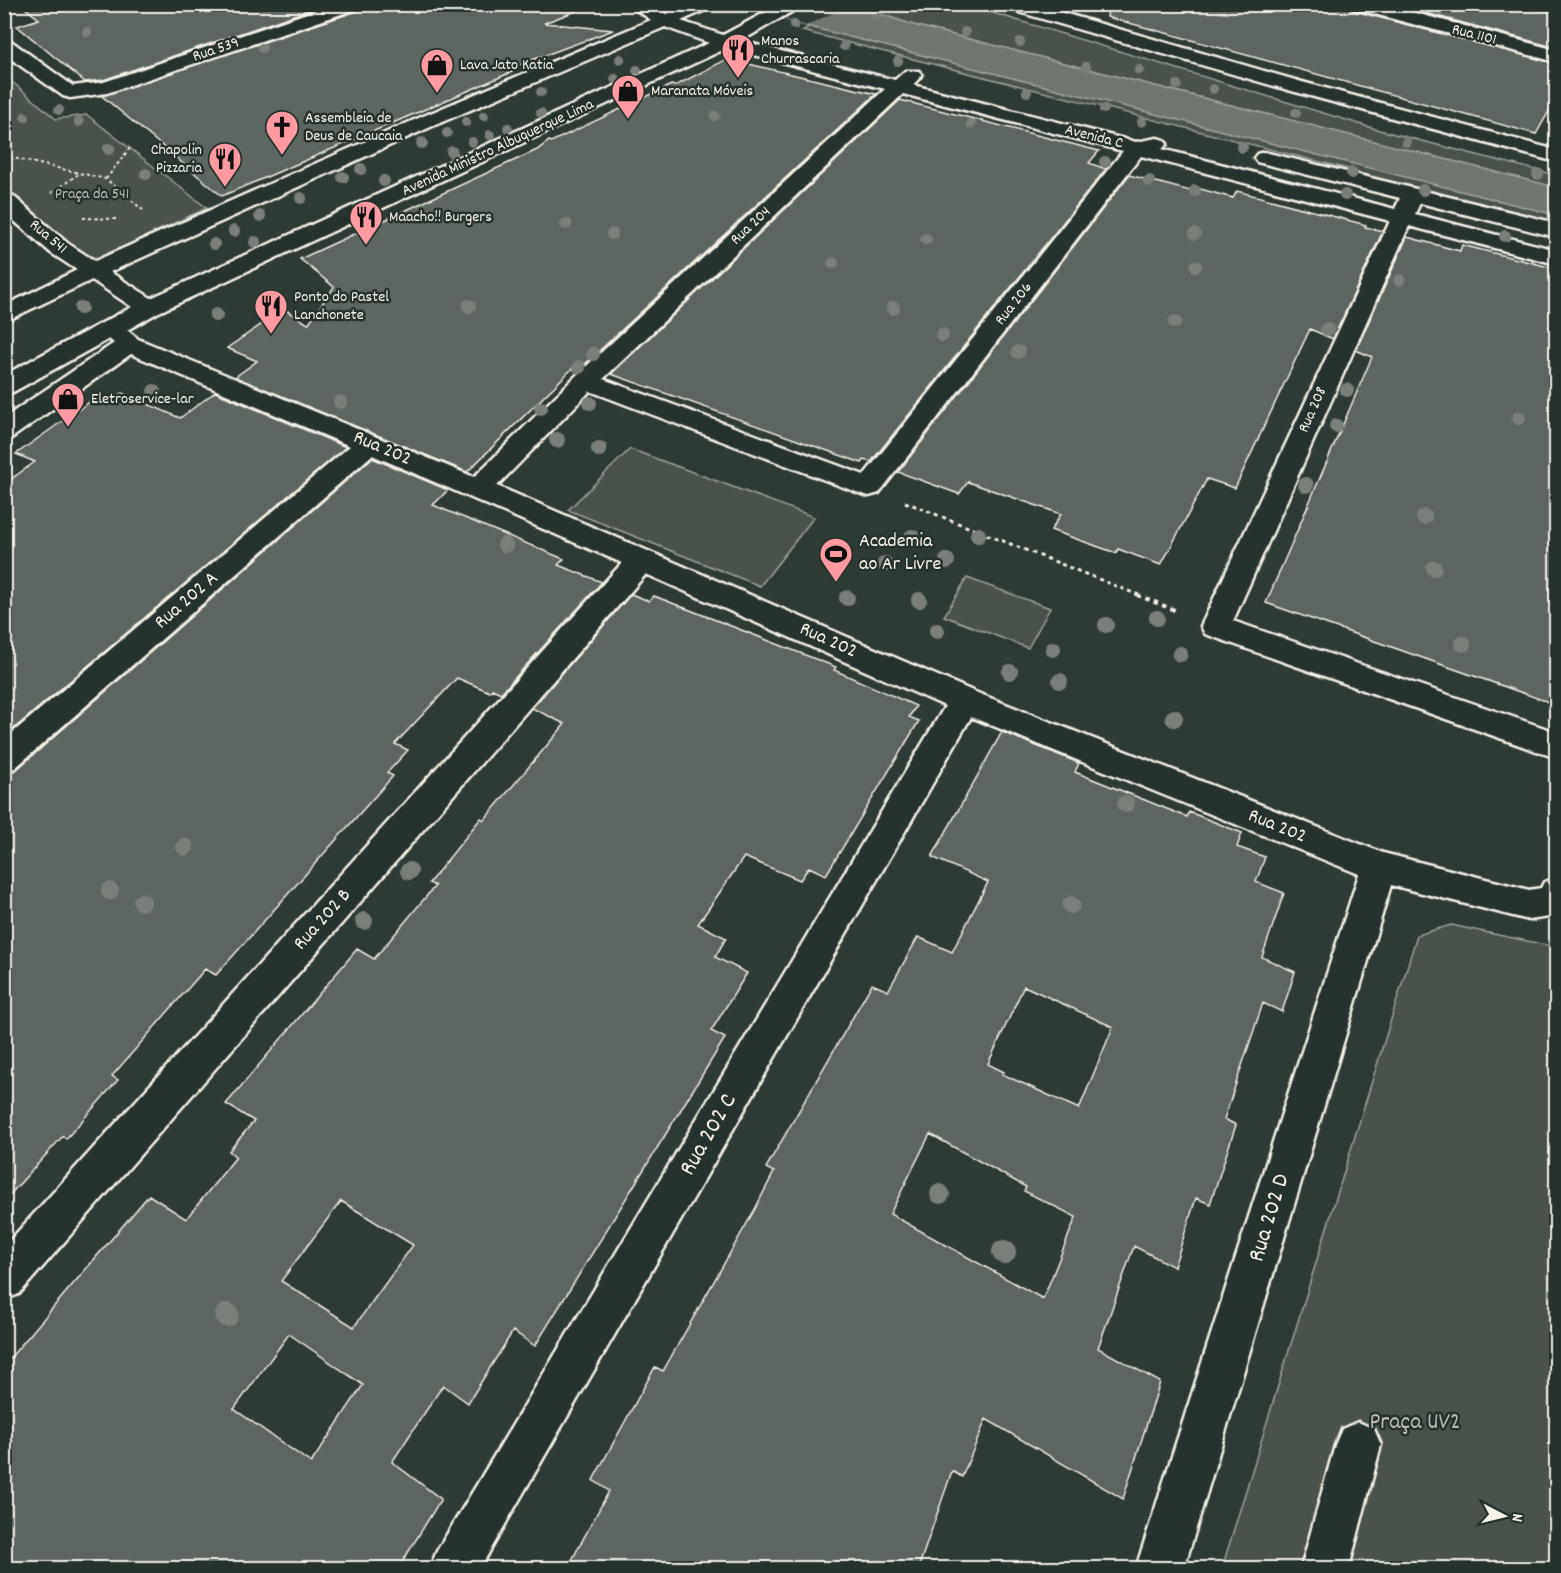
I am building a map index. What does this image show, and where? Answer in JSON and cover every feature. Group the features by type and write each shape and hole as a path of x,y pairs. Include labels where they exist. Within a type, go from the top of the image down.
{"street":[{"name":"Rua 539","path":"4,45 62,88 78,93 107,87 353,4"},
{"name":"Avenida C","path":"637,4 667,22 725,42 908,79 1152,136 1400,218 1557,257"},
{"name":"Avenida Ministro Albuquerque Lima","path":"4,386 120,336 149,308 725,42 796,4"},
{"path":"1011,4 1295,86 1557,156"},
{"name":"Rua 1101","path":"1358,4 1557,56"},
{"name":"Avenida C","path":"696,6 747,30 908,79 960,83"},
{"path":"4,315 93,271 428,121 667,22 696,6"},
{"name":"Rua 204","path":"478,489 586,381 908,79"},
{"name":"Rua 206","path":"869,487 1152,136"},
{"path":"1241,153 1557,230"},
{"name":"Rua 208","path":"1216,626 1400,218 1413,195"},
{"name":"Rua 541","path":"4,200 59,248 149,308"},
{"path":"4,430 120,336"},
{"name":"Rua 202","path":"120,336 964,701 1379,867 1529,905 1551,902 1557,893"},
{"path":"586,381 869,487"},
{"name":"Rua 202 A","path":"4,759 369,443"},
{"name":"Rua 202 B","path":"4,1279 642,560"},
{"path":"1216,626 1557,746"},
{"name":"Rua 202 C","path":"454,1569 964,701"},
{"name":"Rua 202 D","path":"1160,1569 1379,867"},
{"path":"1324,1569 1358,1445"}],"path":[{"path":"106,179 130,148"},
{"path":"4,156 106,179 144,210"},
{"path":"43,199 80,173"},
{"path":"78,218 117,219"},
{"path":"869,487 1216,626"}],"green space":[{"path":"845,5 967,5 1379,130 1556,175 1556,233 1411,198 1348,169 802,31"},
{"name":"Praça da 541","path":"4,75 56,119 87,115 207,208 99,258 66,252 5,192"},
{"path":"630,449 814,517 760,586 568,510"},
{"path":"967,578 1050,608 1028,648 944,616"},
{"name":"Praça UV2","path":"1451,925 1556,947 1556,1568 1222,1568 1417,935"}],"shaded area":[{"path":"740,5 853,5 914,25 1556,187 1556,215 806,26"}],"pier":[{"path":"739,5 849,5 806,26"}],"building":[{"path":"20,4 326,4 103,80 85,82 17,26 39,19"},
{"path":"364,4 583,4 584,8 544,23 613,30 508,69 512,72 222,196 102,96 360,10"},
{"path":"1109,4 1347,4 1351,10 1557,64 1557,97 1536,134 1107,17"},
{"path":"1392,4 1500,4 1557,12 1557,48"},
{"path":"727,59 876,94 585,364 579,362 467,472 235,377 257,361 227,348 284,309 308,324 334,287 300,259 537,150 549,141 671,85 675,86"},
{"path":"900,100 1099,151 1089,163 1106,169 871,462 864,460 862,463 611,374"},
{"path":"1129,175 1194,192 1197,188 1233,198 1237,191 1383,231 1333,339 1310,329 1235,488 1207,479 1161,565 1118,549 1116,553 1051,530 1061,514 968,482 959,494 898,472"},
{"path":"1407,237 1460,251 1462,245 1557,269 1557,705 1266,603 1372,357 1356,350"},
{"path":"215,392 346,447 4,737 4,484 35,462 16,454 95,398 107,403 122,393 180,418"},
{"path":"372,458 448,490 433,505 564,559 558,565 602,582 501,693 492,689 490,692 457,678 395,744 408,750 387,773 393,776 216,975 205,969 112,1076 118,1080 66,1139 63,1136 4,1201 4,774 16,770"},
{"path":"631,594 649,601 654,596 836,667 834,670 916,706 909,717 919,721 826,875 809,867 800,880 744,857 698,924 726,938 715,957 747,973 711,1031 725,1038 535,1346 513,1331 468,1403 443,1385 392,1462 441,1499 398,1569 4,1569 4,1365 149,1195 186,1219 236,1157 229,1151 254,1121 226,1104 357,949 374,959 435,886 429,883 481,818 484,820 565,724 532,708","holes":["341,1201 413,1245 354,1327 281,1281","289,1334 363,1385 311,1463 234,1409"]},
{"path":"1002,732 1079,763 1075,772 1187,817 1189,812 1242,833 1237,847 1265,857 1256,882 1284,893 1262,957 1295,972 1282,1012 1263,1003 1224,1119 1236,1125 1210,1204 1196,1198 1174,1267 1134,1246 1098,1348 1160,1382 1123,1499 986,1419 962,1477 952,1471 918,1569 567,1569 609,1491 593,1480 655,1367 663,1371 755,1209 774,1172 766,1168 872,984 888,991 918,937 952,952 988,882 932,857","holes":["1024,986 1113,1027 1079,1109 1002,1074 1004,1072 988,1064","930,1134 1026,1187 1024,1191 1076,1217 1043,1299 890,1214"]}],"place":[{"name":"Manos Churrascaria","path":"738,79"},
{"name":"Lava Jato Katia","path":"437,94"},
{"name":"Maranata Móveis","path":"628,120"},
{"name":"Assembleia de Deus de Caucaia","path":"282,156"},
{"name":"Chapolin Pizzaria","path":"225,188"},
{"name":"Maacho!! Burgers","path":"366,246"},
{"name":"Ponto do Pastel Lanchonete","path":"271,335"},
{"name":"Eletroservice-lar","path":"68,428"},
{"name":"Academia ao Ar Livre","path":"836,583"}]}
